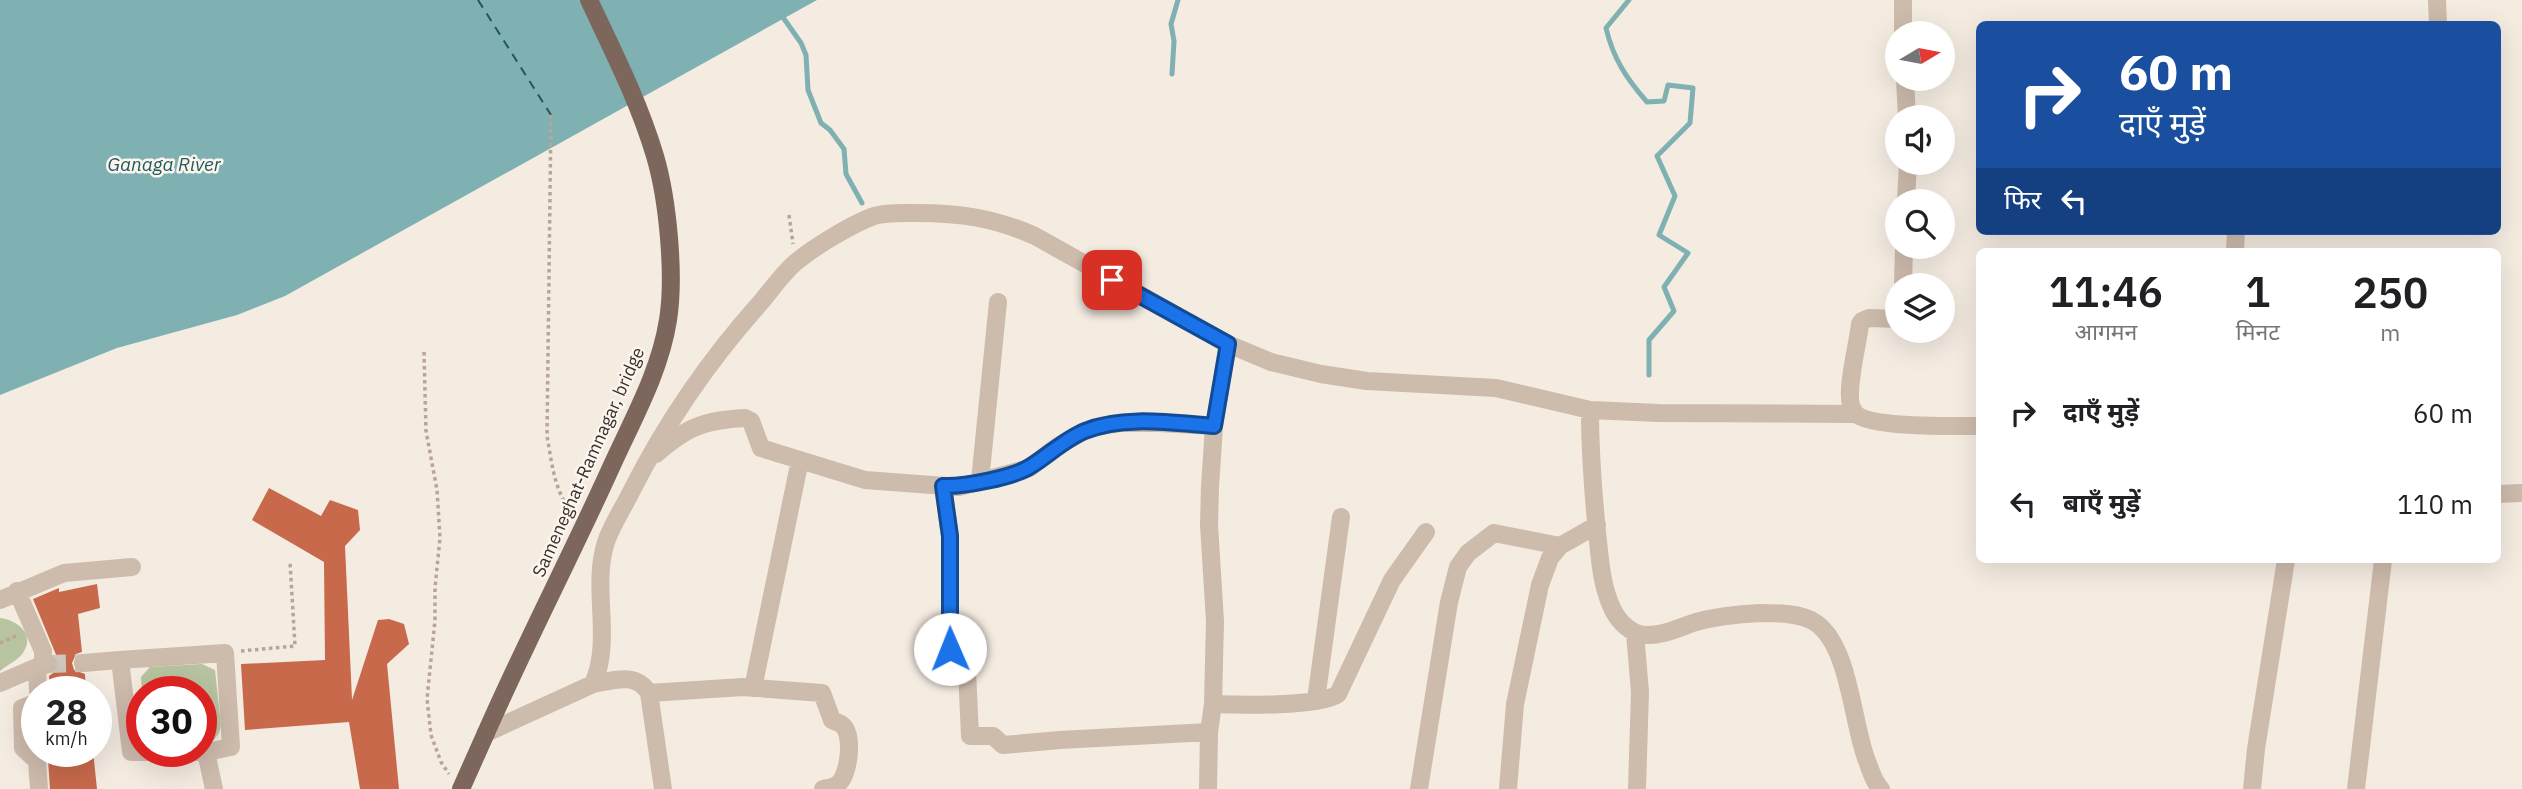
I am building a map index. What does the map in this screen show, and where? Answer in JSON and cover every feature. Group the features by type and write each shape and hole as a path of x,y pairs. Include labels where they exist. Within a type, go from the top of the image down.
{"main road":[{"name":"Sameneghat-Ramnagar, bridge","path":"457,785 486,733 631,425 659,360 668,318 667,223 656,159 633,94 589,0"}],"street":[{"path":"1903,0 1903,21"},
{"path":"2437,0 2438,21"},
{"path":"593,684 600,667 600,601 606,541 647,461 692,387 738,328 796,262 853,226 876,216 897,213 973,215 1008,224 1035,236 1228,344 1271,362 1321,374 1367,381 1496,388 1590,410 1856,414 1868,420 1894,424 1976,426"},
{"path":"980,481 998,302"},
{"path":"1856,414 1851,407 1850,388 1860,324 1869,318 1885,319"},
{"path":"1208,789 1214,621 1209,525 1214,426 1228,344"},
{"path":"1590,410 1597,525 1606,594 1622,623 1635,633 1662,633 1726,615 1769,613 1798,616 1814,621 1835,643 1863,751 1875,783 1881,789"},
{"path":"647,461 680,433 696,425 745,418 751,421 755,428 761,449 865,480 967,486 1029,468 1058,446 1084,431 1100,426 1146,423 1214,426"},
{"path":"753,688 800,460"},
{"path":"943,486 950,536 950,649 964,663 967,671 970,736 993,736 1003,745 1209,732"},
{"path":"2501,494 2522,493"},
{"path":"1316,700 1341,517"},
{"path":"1508,789 1515,704 1540,585 1550,558 1560,546 1597,525"},
{"path":"1213,704 1255,706 1316,700 1333,697 1340,692 1392,580 1426,532"},
{"path":"1419,789 1449,602 1458,567 1468,553 1494,533 1560,546"},
{"path":"2252,789 2286,563"},
{"path":"2356,789 2383,563"},
{"path":"0,600 64,573 132,568"},
{"path":"17,591 43,650 41,676"},
{"path":"1635,633 1640,691 1637,789"},
{"path":"83,663 225,653 231,747 217,750"},
{"path":"120,660 126,710"},
{"path":"0,683 43,666"},
{"path":"486,733 593,684 626,678 643,684 649,693 663,789"},
{"path":"649,693 753,688 824,694 832,720 845,729 849,752 845,774 833,788"},
{"path":"37,767 39,789"},
{"path":"209,767 214,789"}],"path":[{"path":"551,115 547,436 556,482 564,504 579,521"},
{"path":"789,215 796,262"},
{"path":"424,352 426,431 437,490 440,538 427,699 431,735 441,762 457,785"},
{"path":"225,653 295,646 290,562"}],"green space":[{"path":"0,618 23,629 27,640 21,656 0,671"},
{"path":"202,664 215,670 216,676 142,676 150,667"},
{"path":"217,689 221,726 217,736"}],"water":[{"name":"Ganaga River","path":"0,0 817,0 285,296 237,315 117,348 0,395"}],"building":[{"path":"269,488 321,516 330,500 358,510 360,530 345,546 352,700 378,620 389,619 404,624 409,644 387,664 399,789 360,789 349,722 245,730 241,664 325,660 324,562 252,520"},
{"path":"97,584 100,608 78,614 82,652 76,654 72,663 74,670 85,676 49,676 56,671 59,662 33,599 59,588 59,592"},
{"path":"48,767 95,767 97,789 50,789"}],"waterway":[{"path":"1172,74 1174,41 1171,24 1178,0"},
{"path":"1629,0 1606,28 1621,67 1633,85 1647,102 1664,101 1668,85 1693,88 1690,123 1657,156 1675,196 1659,235 1688,253 1664,287 1674,311 1649,340 1649,375"},
{"path":"780,13 801,43 806,55 808,90 821,123 830,130 844,149 846,174 862,203"}],"ferry route":[{"path":"478,0 551,115"}],"tunnel":[{"path":"48,664 83,663"}],"route":[{"path":"950,649 950,536 943,486 967,486 1016,473 1029,468 1084,431 1100,426 1120,423 1214,426 1228,344 1112,280"}]}
